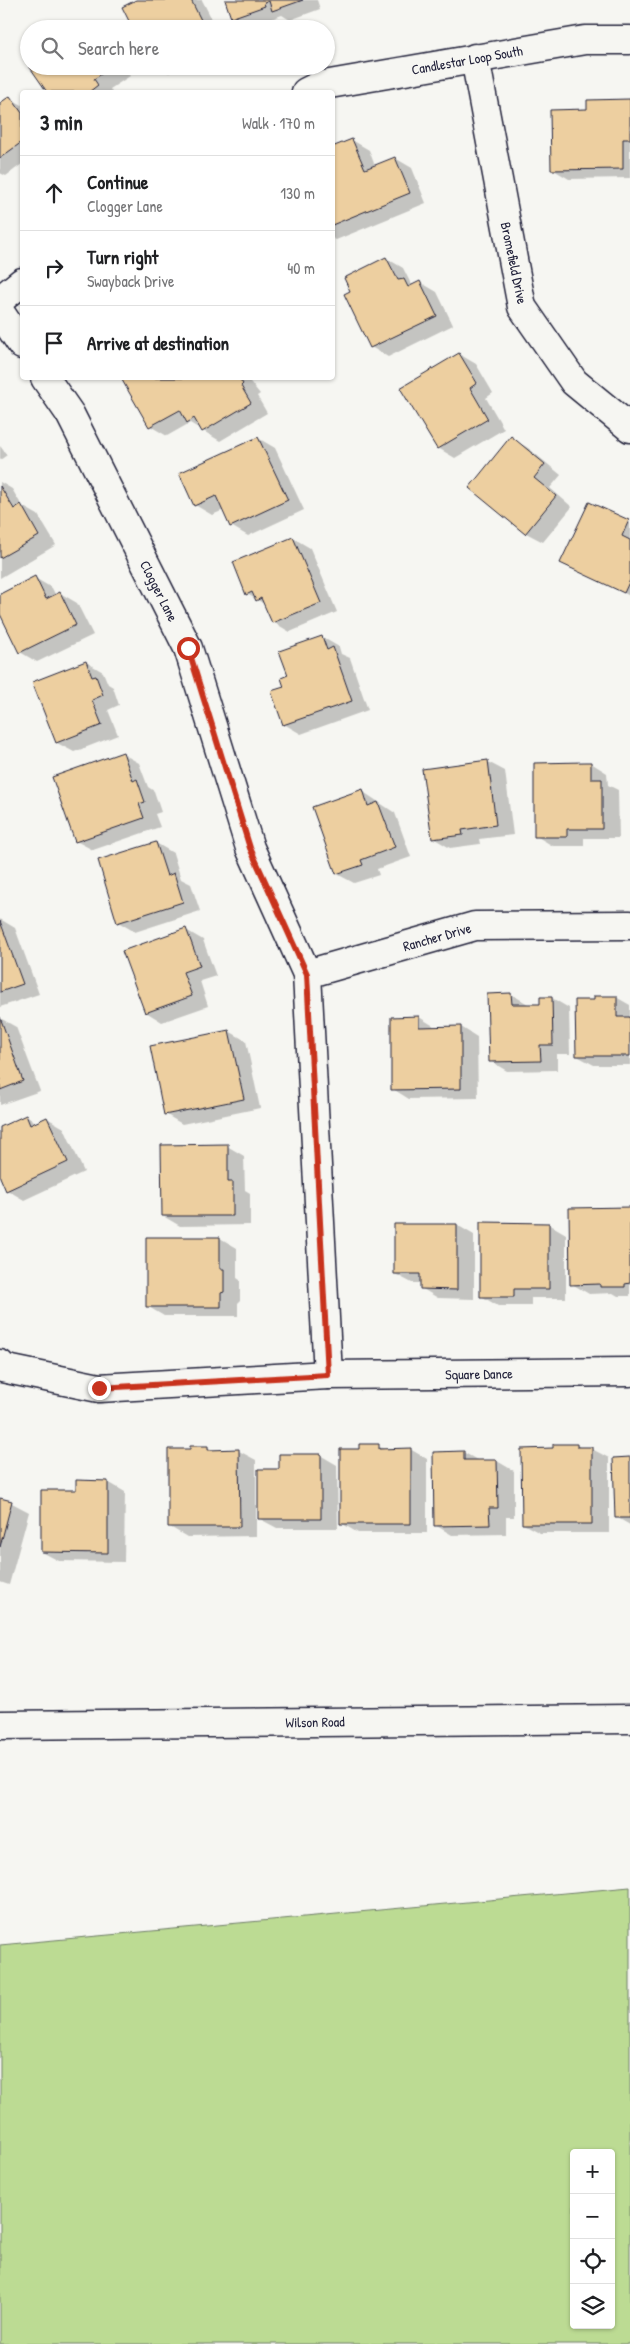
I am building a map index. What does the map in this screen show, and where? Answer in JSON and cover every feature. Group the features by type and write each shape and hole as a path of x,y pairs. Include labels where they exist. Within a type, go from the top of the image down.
{"street":[{"name":"Candlestar Loop South","path":"310,90 318,86 584,40 630,40"},
{"name":"Bromefield Drive","path":"475,58 522,307 574,382 630,428"},
{"path":"0,300 20,284"},
{"path":"0,312 20,342"},
{"name":"Clogger Lane","path":"46,380 70,414 188,648 250,848 307,974 328,1375"},
{"name":"Rancher Drive","path":"307,974 475,926 630,925"},
{"name":"Square Dance","path":"0,1364 2,1368 99,1388 328,1375 630,1372"},
{"name":"Wilson Road","path":"0,1725 630,1719"}],"green space":[{"path":"630,1887 630,2344 0,2344 0,1945"}],"building":[{"path":"136,0 191,0 201,20 128,20 122,7"},
{"path":"225,0 303,0 272,11 269,1 264,3 265,6 231,18"},
{"path":"35,75 100,75 94,79 98,85 92,90 46,90"},
{"path":"10,96 20,110 20,143 0,158 0,103"},
{"path":"630,99 630,139 623,139 623,169 551,170 550,110 587,109 587,100"},
{"path":"352,139 365,169 395,157 410,193 335,224 335,146"},
{"path":"386,257 398,280 404,279 408,287 420,281 437,316 370,348 344,294 350,291 344,278"},
{"path":"459,353 477,383 470,388 488,419 437,449 400,388"},
{"path":"122,380 240,380 243,384 241,386 251,403 202,432 194,418 187,423 180,410 149,427"},
{"path":"511,436 545,464 534,478 556,496 525,534 469,488"},
{"path":"258,437 288,500 230,527 216,496 194,506 179,473"},
{"path":"0,486 14,509 21,504 39,536 0,558"},
{"path":"589,502 629,520 622,536 630,540 630,580 624,593 560,563"},
{"path":"293,537 321,603 272,623 261,598 256,601 252,592 246,595 233,562"},
{"path":"35,576 46,599 60,592 76,625 19,653 0,614 0,594"},
{"path":"322,636 327,650 333,647 352,701 283,725 271,691 284,687 281,678 288,675 279,651"},
{"path":"86,661 92,677 96,676 103,695 92,700 102,725 56,743 32,682"},
{"path":"123,752 133,781 137,779 145,802 139,804 144,818 75,842 52,777"},
{"path":"488,760 496,825 462,830 463,835 432,839 422,769"},
{"path":"591,762 591,779 602,779 602,829 567,829 567,837 534,837 534,763"},
{"path":"363,789 368,806 378,802 395,847 361,860 363,865 336,874 312,807"},
{"path":"156,842 167,876 174,873 183,902 117,923 98,860"},
{"path":"0,921 23,984 0,992"},
{"path":"186,928 200,966 183,972 192,996 145,1013 122,951"},
{"path":"511,993 512,1004 540,1004 540,997 552,997 553,1045 540,1045 541,1061 489,1062 487,994"},
{"path":"594,996 617,996 617,1017 630,1017 630,1056 576,1056 575,1000 594,1000"},
{"path":"419,1016 419,1027 461,1026 461,1089 391,1090 391,1017"},
{"path":"0,1017 23,1081 0,1090"},
{"path":"229,1030 244,1099 164,1115 150,1046"},
{"path":"26,1115 30,1125 47,1117 68,1162 6,1191 0,1177 0,1127"},
{"path":"228,1144 228,1182 233,1182 233,1216 162,1216 161,1145"},
{"path":"630,1207 630,1283 625,1284 625,1287 600,1287 600,1284 570,1285 569,1208"},
{"path":"480,1222 549,1223 549,1289 514,1289 514,1297 480,1297"},
{"path":"394,1224 457,1224 457,1290 420,1289 420,1274 394,1274"},
{"path":"146,1237 220,1237 220,1269 224,1269 224,1292 221,1293 221,1307 146,1307"},
{"path":"359,1444 379,1444 379,1449 411,1448 411,1524 340,1524 340,1449 359,1449"},
{"path":"553,1444 577,1444 577,1447 592,1447 592,1524 522,1524 521,1449 553,1448"},
{"path":"190,1446 208,1446 208,1450 239,1449 240,1527 168,1527 168,1449 190,1449"},
{"path":"464,1451 464,1460 497,1460 498,1508 489,1508 490,1525 434,1526 433,1452"},
{"path":"279,1454 321,1454 321,1519 258,1519 258,1469 279,1469"},
{"path":"630,1457 630,1518 615,1518 613,1458"},
{"path":"76,1480 108,1481 108,1553 41,1552 41,1490 76,1490"},
{"path":"0,1498 12,1501 0,1547"}],"route":[{"path":"99,1388 328,1375 307,974 250,848 188,648"}]}
